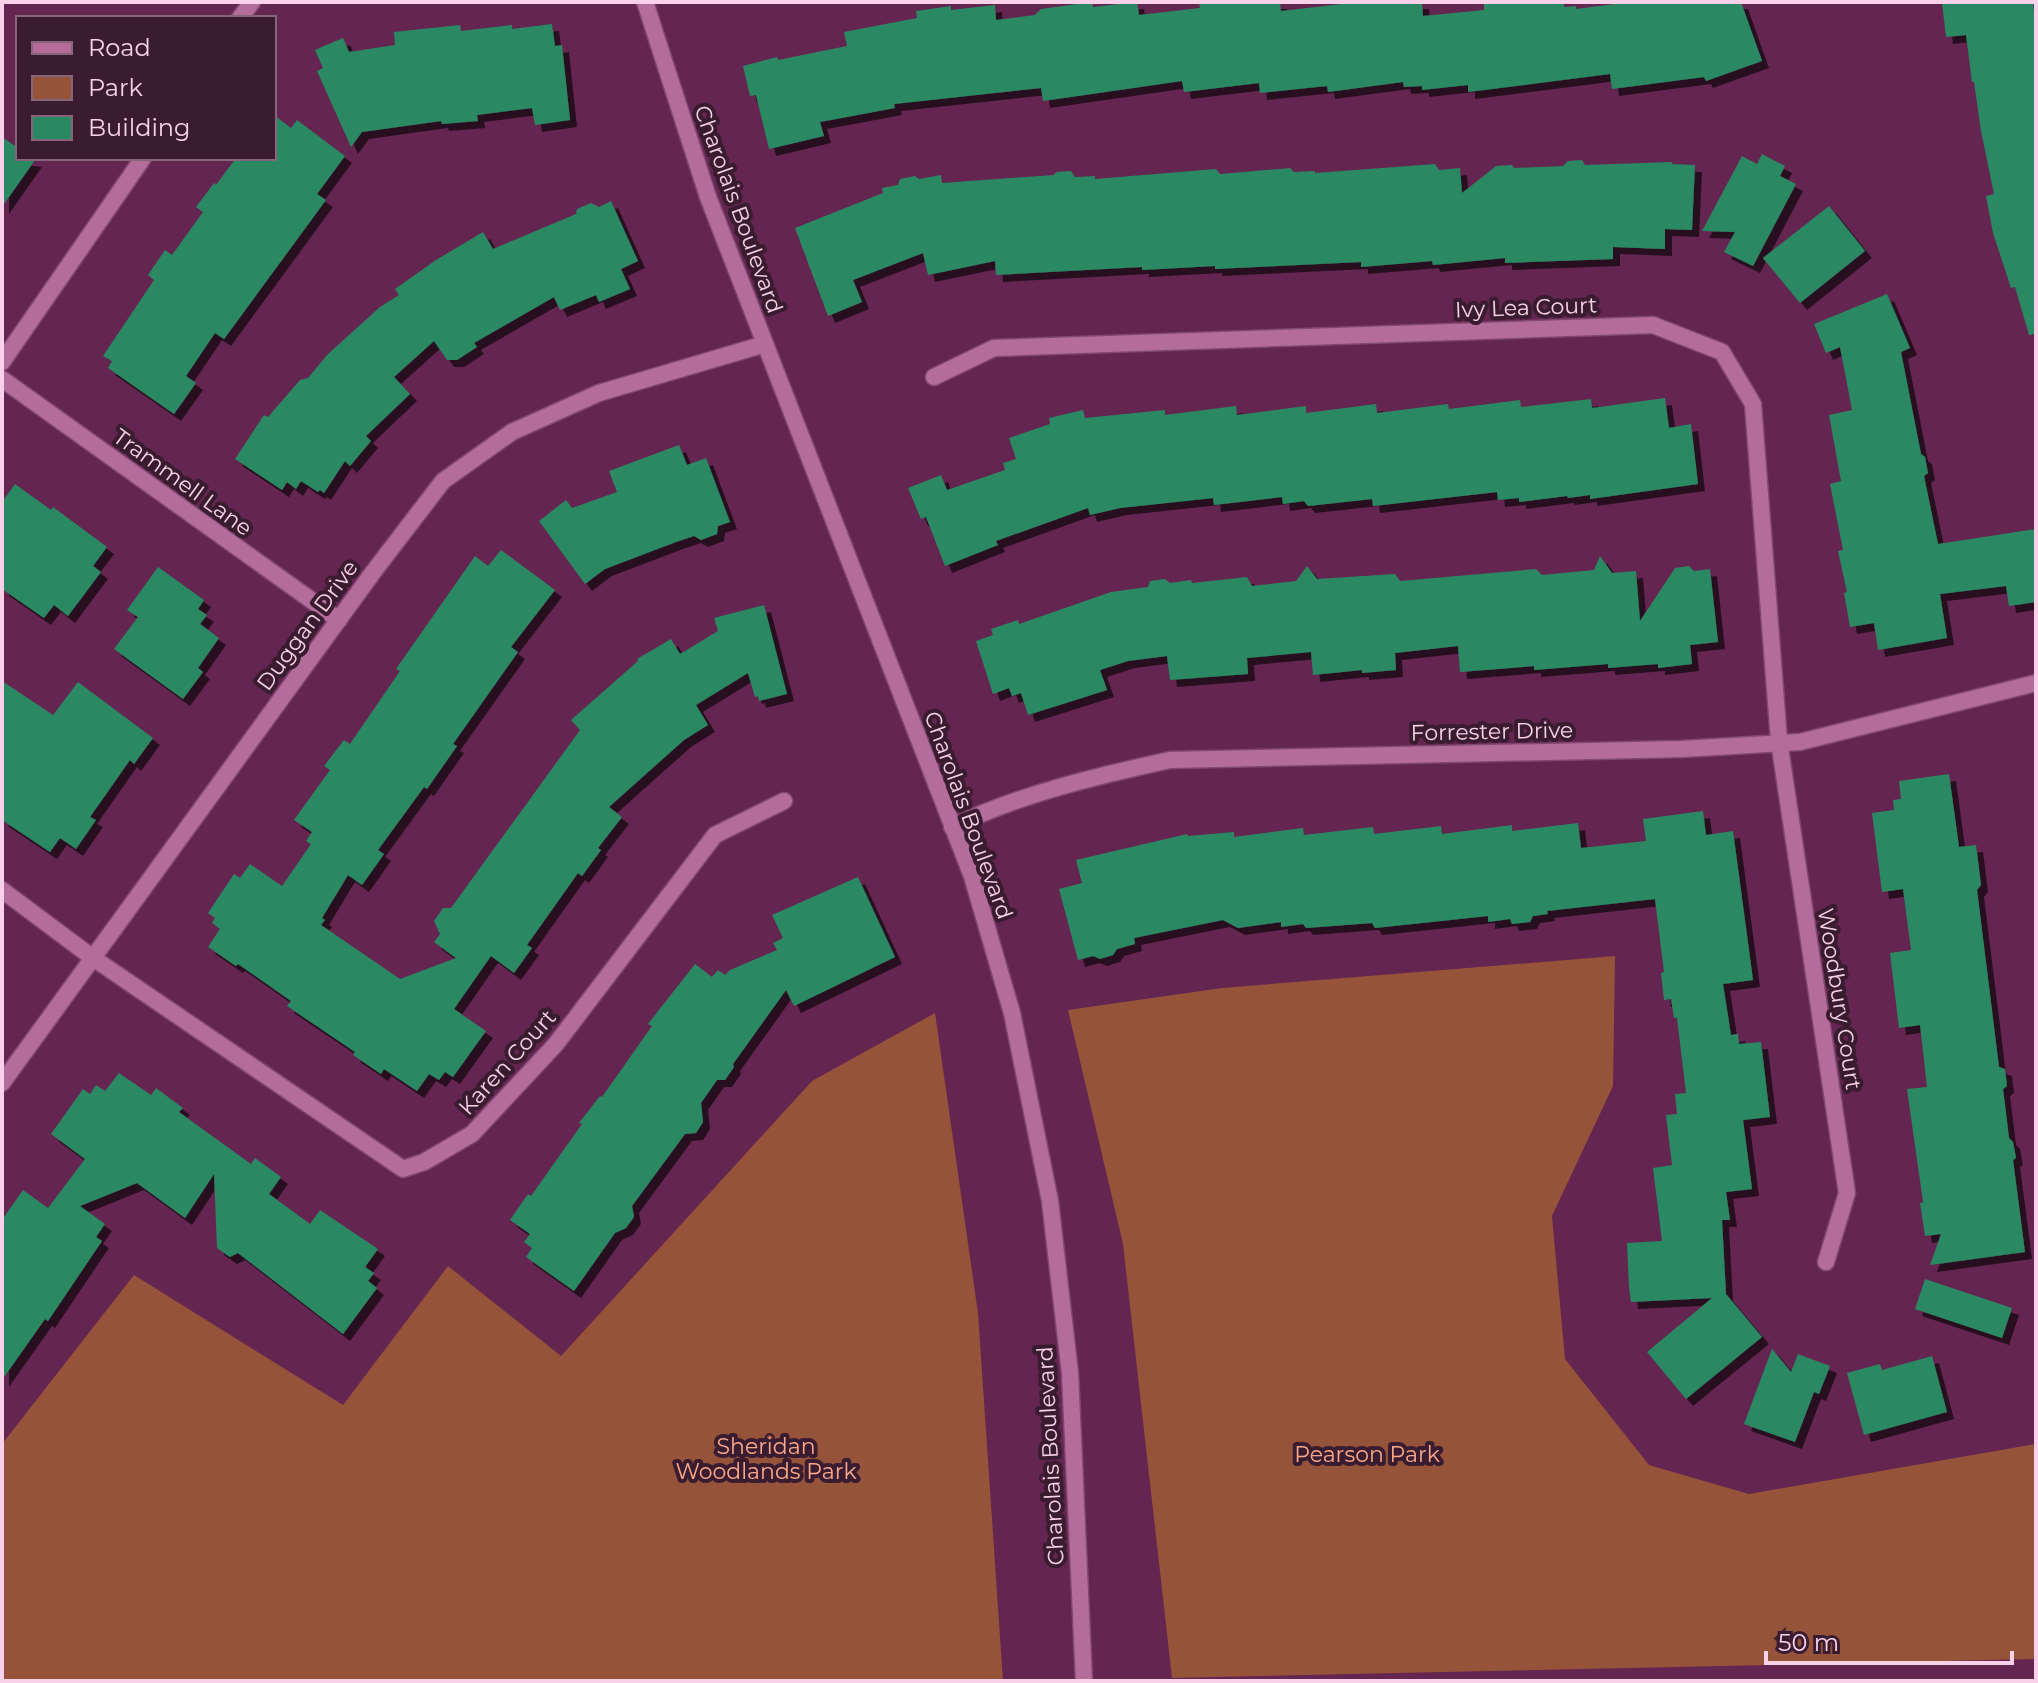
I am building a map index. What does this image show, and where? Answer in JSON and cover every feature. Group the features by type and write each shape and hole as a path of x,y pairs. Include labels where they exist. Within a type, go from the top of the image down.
{"street":[{"name":"Charolais Boulevard","path":"645,2 708,197 972,876 1012,1013 1050,1201 1070,1373 1084,1681"},
{"path":"2,362 142,160"},
{"name":"Ivy Lea Court","path":"934,377 994,348 1653,325 1722,352 1753,404 1779,741"},
{"name":"Duggan Drive","path":"2,1083 443,481 512,432 599,393 765,344"},
{"name":"Trammell Lane","path":"2,379 339,620"},
{"name":"Forrester Drive","path":"952,827 1090,778 1170,760 1681,749 1800,742 2036,683"},
{"name":"Woodbury Court","path":"1779,741 1847,1193 1826,1262"},
{"name":"Karen Court","path":"93,958 403,1169 436,1155 472,1134 483,1123 556,1044 715,835 784,801"},
{"path":"2,890 93,958"}],"green space":[{"name":"Pearson Park","path":"1615,956 1613,1086 1552,1216 1565,1359 1649,1465 1749,1494 2036,1444 2036,1659 1172,1678 1123,1244 1068,1010 1222,988"},
{"name":"Sheridan Woodlands Park","path":"935,1013 978,1313 1003,1681 2,1681 2,1444 134,1275 343,1405 448,1266 561,1356 812,1081"}],"building":[{"path":"1092,2 1093,7 1137,2 1139,15 1200,8 1199,2 1280,2 1281,11 1341,2 1422,2 1423,16 1484,10 1484,2 1564,2 1564,7 1576,6 1576,9 1631,2 1741,2 1762,61 1706,81 1704,77 1612,89 1610,74 1468,92 1468,85 1422,90 1422,86 1404,87 1403,82 1328,92 1327,86 1260,93 1259,83 1184,92 1182,81 1043,101 1041,88 894,104 895,108 820,122 824,136 769,149 756,95 750,96 743,66 777,57 778,60 847,46 844,32 917,18 916,11 995,5 996,20 1035,15 1041,9"},
{"path":"1942,2 2033,2 2036,33 2036,334 2029,335 2015,287 2011,288 1993,233 1986,196 1994,194 1966,35 1946,37"},
{"path":"552,24 555,46 562,45 570,120 535,125 532,108 477,115 478,121 442,124 441,121 362,132 351,147 317,71 323,68 315,50 343,38 349,52 395,45 394,32 460,25 461,31"},
{"path":"276,117 291,128 297,120 345,156 317,194 326,200 224,339 215,333 186,376 196,383 174,414 108,368 112,361 103,356 154,280 148,275 165,250 172,255 203,212 196,207 214,183 216,185 235,160 276,160"},
{"path":"2,137 16,147 16,160 35,160 2,207"},
{"path":"1762,154 1785,166 1780,176 1796,184 1753,266 1724,252 1735,232 1702,231 1742,156 1757,164"},
{"path":"1582,160 1585,165 1672,162 1695,165 1692,230 1665,229 1665,249 1613,247 1613,259 1505,263 1505,258 1433,265 1432,261 1361,267 1361,262 1215,269 1215,266 1142,270 1142,267 996,275 995,261 928,275 923,253 853,280 862,302 828,316 795,228 883,193 882,188 898,185 900,179 915,176 919,179 941,175 942,183 1054,175 1056,172 1071,171 1075,177 1095,176 1095,179 1216,169 1220,174 1290,168 1294,172 1315,173 1435,164 1439,170 1460,168 1462,193 1496,166 1563,166 1568,161"},
{"path":"611,201 638,261 621,269 630,289 599,302 596,295 560,310 554,297 474,343 477,347 457,360 447,360 434,341 394,377 410,394 366,436 371,441 350,466 345,461 324,493 301,481 296,489 287,482 282,490 235,459 264,415 268,417 300,380 308,378 328,354 380,307 399,295 395,289 436,260 483,232 493,249 576,214 577,209 591,203 599,207"},
{"path":"1829,206 1865,251 1800,303 1763,258"},
{"path":"1887,294 1910,348 1901,352 1921,454 1925,457 1928,473 1924,476 1938,544 2036,529 2036,602 2009,606 2006,586 1940,594 1947,638 1878,650 1874,623 1850,627 1844,593 1847,592 1838,551 1843,550 1830,484 1841,481 1829,415 1852,410 1840,347 1826,353 1814,324"},
{"path":"1665,398 1669,428 1691,424 1698,484 1590,499 1590,495 1519,502 1519,498 1498,500 1497,492 1373,506 1372,499 1308,506 1304,501 1283,504 1282,497 1214,505 1213,498 1120,508 1090,515 1088,508 996,541 998,545 945,566 926,517 921,519 908,488 941,475 947,490 1005,470 1003,463 1016,459 1009,438 1050,424 1049,418 1083,410 1085,418 1165,410 1165,415 1236,406 1237,415 1306,406 1306,413 1376,404 1377,413 1448,404 1449,409 1520,400 1521,407 1591,399 1592,408"},
{"path":"679,445 687,465 706,458 730,522 718,526 717,534 701,540 694,536 605,569 585,584 539,521 566,500 572,508 617,492 609,471"},
{"path":"15,484 51,510 53,507 107,547 93,566 101,572 68,616 54,605 44,618 2,589 2,502"},
{"path":"501,550 555,590 511,647 518,652 453,744 457,746 378,850 384,854 362,885 348,875 322,918 325,920 321,925 400,979 456,958 434,942 440,934 434,921 443,908 451,908 580,730 571,720 637,659 671,639 680,654 718,631 714,618 764,605 787,694 759,701 748,673 696,705 708,725 684,740 609,807 622,817 598,848 601,850 582,876 578,873 527,945 532,948 514,973 491,956 454,1009 486,1031 453,1077 445,1072 439,1080 429,1074 417,1091 384,1069 381,1074 353,1055 355,1052 287,1006 291,1001 208,947 220,929 212,923 215,918 208,913 234,874 240,878 250,864 282,886 311,844 306,841 312,832 294,820 330,770 324,766 344,740 350,744 400,671 396,669 475,556 488,566"},
{"path":"1600,556 1612,573 1636,571 1640,621 1675,568 1689,566 1694,571 1710,569 1718,642 1690,645 1692,664 1658,668 1658,664 1608,668 1608,664 1460,672 1458,646 1395,653 1396,670 1313,675 1311,652 1247,658 1248,674 1170,680 1167,656 1128,661 1100,670 1107,690 1028,715 1021,693 1012,696 1009,688 993,694 976,641 993,635 991,629 1018,620 1019,624 1111,592 1148,587 1150,581 1165,579 1170,583 1191,580 1192,583 1247,577 1252,586 1296,581 1307,566 1317,579 1395,574 1400,581 1536,569 1542,575 1594,570"},
{"path":"158,567 204,600 198,609 207,615 200,624 219,638 198,668 203,672 183,699 114,649 138,617 127,610"},
{"path":"2,681 53,715 78,682 153,738 134,764 130,760 90,817 96,820 76,849 60,838 50,852 2,820"},
{"path":"1949,774 1959,847 1976,845 1981,885 1977,890 1999,1067 2005,1069 2007,1086 2003,1089 2009,1138 2013,1142 2016,1158 2013,1160 2025,1252 1930,1265 1941,1234 1925,1236 1907,1089 1927,1087 1920,1025 1899,1028 1890,953 1911,950 1903,889 1882,892 1872,813 1894,810 1893,800 1901,799 1899,781"},
{"path":"1703,811 1706,835 1733,831 1753,980 1723,984 1731,1035 1738,1034 1739,1044 1761,1042 1770,1117 1743,1120 1752,1189 1726,1192 1730,1220 1722,1220 1726,1294 1762,1337 1686,1399 1647,1352 1712,1298 1631,1302 1629,1287 1627,1243 1662,1241 1653,1168 1672,1165 1666,1115 1677,1114 1675,1094 1686,1093 1677,1018 1674,1018 1671,999 1664,1000 1661,973 1664,972 1655,899 1547,911 1548,914 1533,916 1530,922 1512,924 1510,919 1488,922 1488,916 1375,928 1372,923 1281,927 1281,922 1238,928 1223,920 1134,938 1135,944 1117,949 1113,955 1078,960 1059,889 1082,883 1076,860 1187,834 1234,832 1234,837 1303,828 1304,835 1373,827 1374,834 1441,826 1442,834 1512,825 1512,831 1578,823 1581,848 1646,841 1643,819"},
{"path":"858,877 895,957 794,1006 786,990 725,1080 717,1080 701,1103 703,1122 696,1133 685,1134 632,1206 634,1217 626,1228 615,1233 574,1291 526,1257 532,1248 524,1242 530,1234 510,1220 528,1194 531,1196 582,1124 579,1123 602,1097 652,1026 648,1024 695,964 712,977 718,970 725,975 777,950 773,943 783,938 772,915"},
{"path":"119,1073 151,1095 156,1088 183,1108 179,1112 251,1164 255,1158 281,1177 269,1194 310,1224 320,1210 378,1249 365,1267 374,1273 368,1281 377,1288 343,1334 238,1253 230,1257 217,1248 214,1174 185,1218 137,1183 80,1206 105,1224 96,1237 102,1241 48,1321 45,1319 2,1380 2,1220 23,1190 48,1208 85,1159 51,1134 83,1089 90,1094 96,1085 105,1091"},
{"path":"1925,1279 2012,1308 2002,1338 1915,1309"},
{"path":"1772,1349 1791,1372 1798,1354 1830,1366 1819,1394 1814,1392 1795,1442 1744,1424"},
{"path":"1932,1356 1947,1412 1864,1435 1847,1373 1880,1364 1882,1370"}]}
